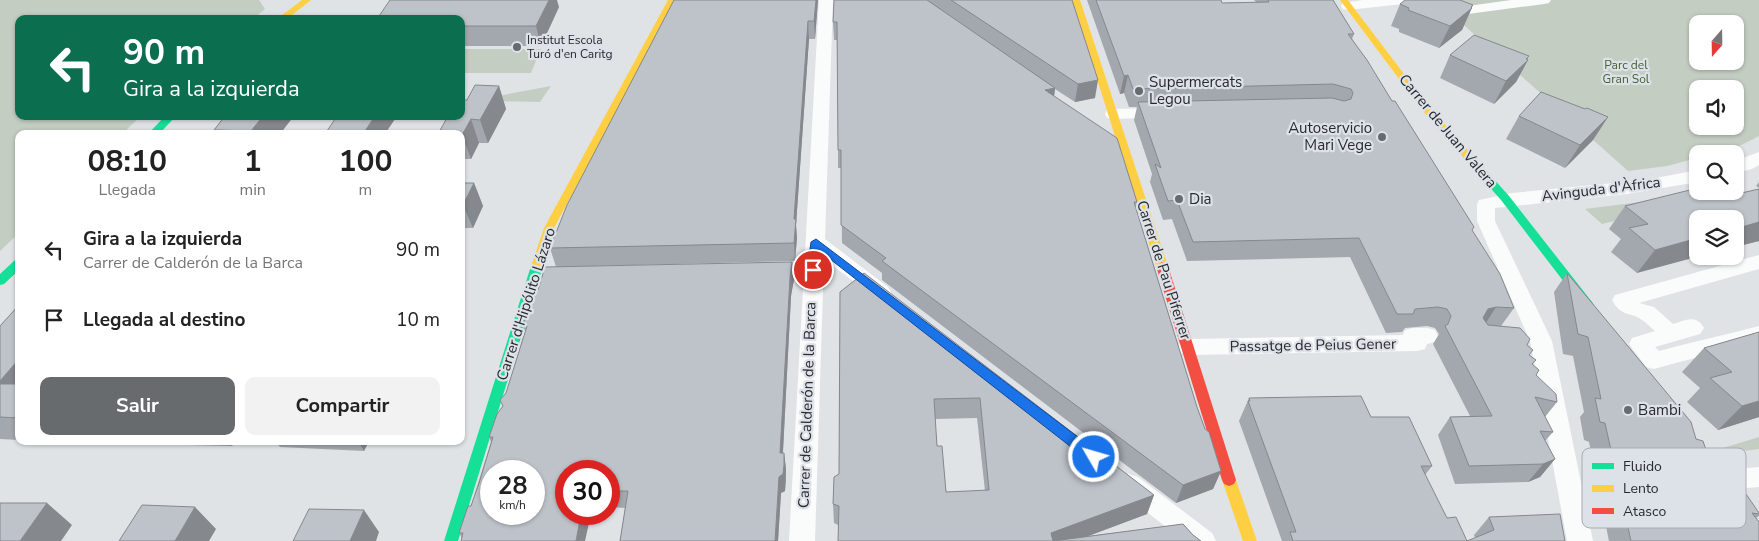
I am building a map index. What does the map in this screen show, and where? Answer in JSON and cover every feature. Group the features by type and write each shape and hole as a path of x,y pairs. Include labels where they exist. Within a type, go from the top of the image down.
{"street":[{"path":"284,15 292,0"},
{"path":"286,15 307,0"},
{"name":"Carrer d'Hipólito Lázaro","path":"451,541 541,276 550,228 672,0"},
{"name":"Carrer de Calderón de la Barca","path":"802,541 803,270 816,242 826,0"},
{"name":"Carrer de Pau Piferrer","path":"1076,0 1189,347 1224,466 1250,541"},
{"path":"1346,3 1402,0"},
{"path":"1468,10 1544,0"},
{"name":"Carrer de Juan Valera","path":"1346,3 1426,109 1505,198 1486,204 1486,221 1541,341"},
{"path":"1113,114 1179,113"},
{"path":"157,130 167,120"},
{"path":"1100,130 1124,146"},
{"path":"1744,165 1759,158"},
{"name":"Avinguda d'Àfrica","path":"1505,198 1552,196 1607,190 1689,177"},
{"path":"1505,198 1592,310"},
{"path":"816,242 900,307"},
{"path":"1759,262 1622,300 1632,309 1647,312 1670,333 1691,326 1693,328 1640,344 1654,361 1709,345 1721,344 1759,334"},
{"path":"0,281 15,267"},
{"path":"1518,336 1541,341 1580,541"},
{"name":"Passatge de Peius Gener","path":"1189,347 1419,340"},
{"path":"1110,469 1203,541"},
{"path":"1746,479 1759,477"}],"green space":[{"path":"0,0 259,0 265,9 258,15 15,15 15,120 137,120 126,130 15,130 15,237 0,251"},
{"name":"Parc del Gran Sol","path":"1450,0 1759,0 1759,136 1740,145 1689,145 1689,160 1667,166 1628,171 1465,26 1434,2"},
{"path":"465,49 541,49 531,73 465,73"},
{"path":"551,86 540,102 490,101 487,98"},
{"path":"1648,201 1635,216 1602,224 1585,209"},
{"path":"1759,437 1759,449 1746,451 1746,448 1723,448"}],"building":[{"path":"390,0 549,0 536,26 465,26 465,15 380,15"},
{"path":"674,0 816,0 814,21 808,21 794,219 796,219 794,243 550,248 567,205"},
{"path":"834,0 927,0 1055,88 1045,90 1117,138 1137,202 1134,202 1197,407 1205,429 1209,432 1221,471 1183,485 882,261 886,258 841,225 841,150 838,150 837,22 833,22"},
{"path":"951,0 1072,0 1098,80 1078,84"},
{"path":"1096,0 1221,0 1222,3 1269,2 1268,0 1333,0 1354,34 1348,34 1367,60 1392,101 1395,101 1474,227 1472,230 1500,274 1514,308 1496,307 1488,309 1483,318 1488,325 1520,328 1530,339 1527,345 1533,350 1529,355 1536,360 1532,364 1539,370 1536,375 1556,394 1557,402 1535,397 1553,432 1540,431 1555,459 1543,464 1469,466 1450,417 1492,416 1445,326 1448,324 1451,316 1447,309 1438,307 1415,309 1413,314 1397,314 1359,238 1193,242 1177,200 1168,201 1155,164 1161,168 1138,102 1332,98 1344,101 1351,99 1353,93 1351,89 1333,84 1133,89 1128,75 1124,76"},
{"path":"1405,0 1460,0 1473,5 1472,8 1450,26 1408,10 1409,8 1400,4"},
{"path":"1474,35 1529,56 1526,59 1528,60 1506,81 1450,55"},
{"path":"475,85 499,86 480,120 471,119 465,130 440,130 446,120 465,120 465,100 467,100"},
{"path":"1541,92 1608,117 1580,145 1519,116"},
{"path":"222,120 260,120 252,130 214,130"},
{"path":"334,120 372,120 366,130 328,130"},
{"path":"465,183 474,183 465,201"},
{"path":"1759,189 1759,222 1744,226 1744,210 1689,210 1689,241 1655,250 1629,228 1648,224 1625,206 1689,190 1689,200 1744,200 1744,192"},
{"path":"792,262 780,453 784,453 784,465 783,474 779,477 775,541 620,541 628,491 620,491 620,460 555,460 555,525 579,525 576,541 461,541 463,533 459,533 468,506 471,506 480,480 480,525 545,525 545,460 486,460 493,437 489,437 497,414 503,406 500,400 506,393 527,326 523,326 534,291 538,290 545,267"},
{"path":"864,273 1154,495 1051,533 1053,541 838,541 839,506 833,504 834,477 839,474 840,292","holes":["980,398 989,490 946,492 942,446 937,446 934,399"]},
{"path":"1567,273 1691,422 1696,439 1703,441 1706,448 1611,448 1605,423 1600,422 1595,398 1601,399 1588,337 1578,334"},
{"path":"15,309 15,364 0,381 0,326"},
{"path":"1759,332 1759,401 1742,406 1710,378 1732,372 1704,348"},
{"path":"0,384 15,384 15,418 0,417"},
{"path":"1361,396 1371,417 1409,417 1432,466 1421,466 1447,518 1456,517 1467,541 1293,541 1290,532 1296,532 1248,401 1250,401 1249,398"},
{"path":"1746,494 1759,513 1752,513 1759,522 1759,541 1631,541 1628,528 1746,528"},
{"path":"0,503 47,503 20,541 0,541"},
{"path":"142,505 195,507 175,541 119,541"},
{"path":"309,509 364,510 350,541 293,541"},
{"path":"1560,514 1565,541 1467,541 1494,530 1489,517"},
{"path":"1183,524 1201,541 1053,541"}],"traffic: fast":[{"path":"157,130 167,120"},
{"path":"1481,171 1505,198 1588,305"},
{"path":"451,541 537,266"},
{"path":"0,281 15,267"}],"traffic: slow":[{"path":"286,15 307,0"},
{"path":"537,266 549,228 672,0"},
{"path":"1076,0 1162,266"},
{"path":"1344,0 1426,109 1481,171"},
{"path":"1229,480 1250,541"}],"traffic: jam":[{"path":"1162,266 1229,480"}],"place":[{"name":"Institut Escola Turó d'en Caritg","path":"517,47"},
{"name":"Supermercats Legou","path":"1139,91"},
{"name":"Autoservicio Mari Vege","path":"1382,137"},
{"name":"Dia","path":"1179,199"},
{"name":"Bambi","path":"1628,410"}],"route":[{"path":"813,270 816,242 1094,457"}]}
